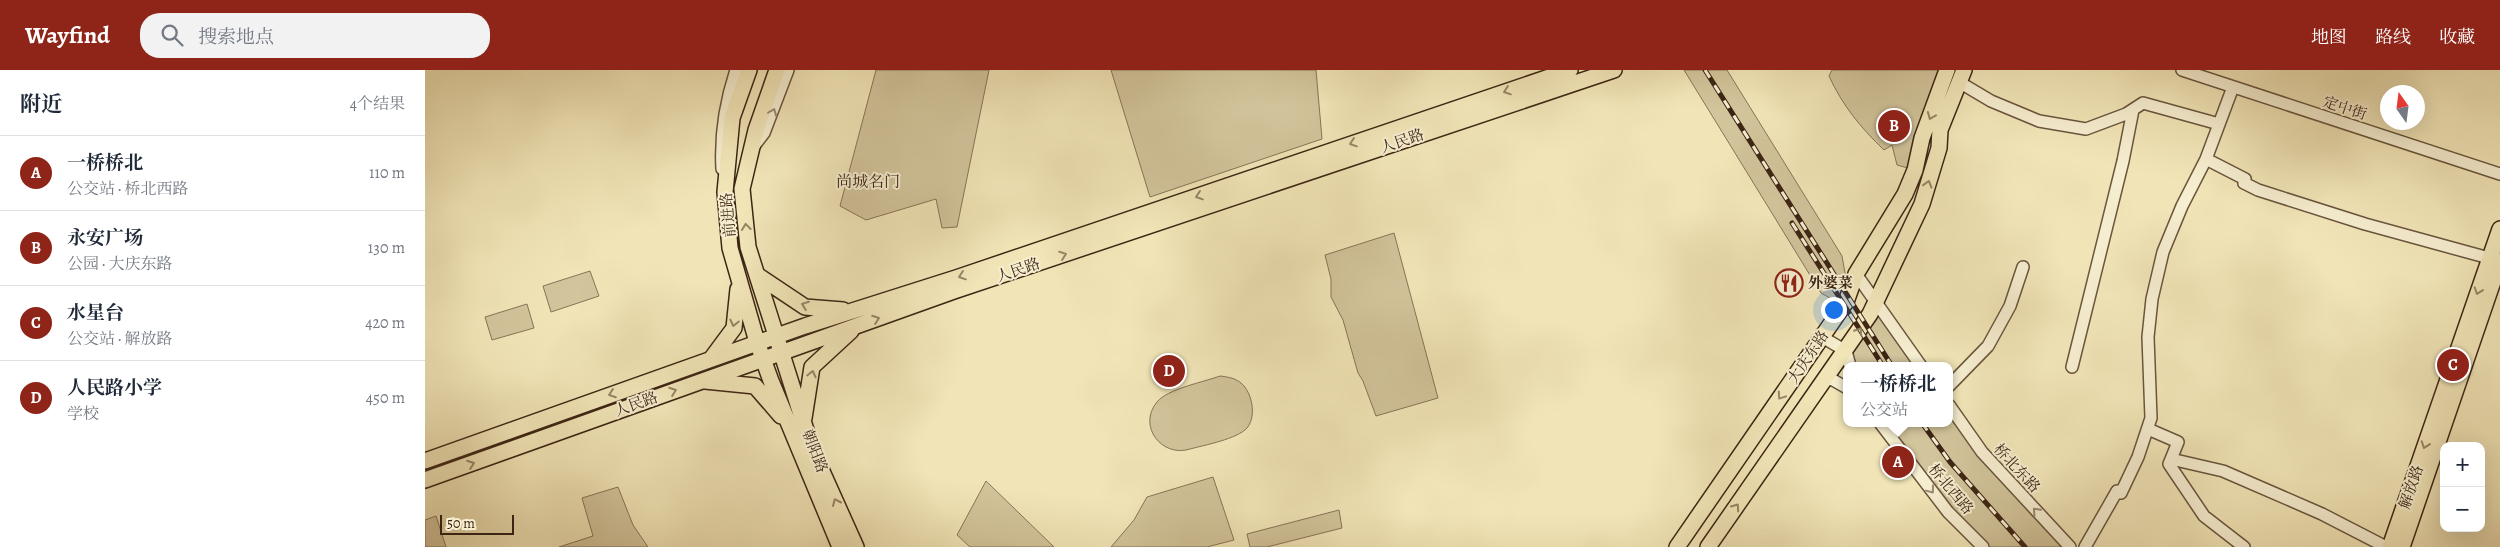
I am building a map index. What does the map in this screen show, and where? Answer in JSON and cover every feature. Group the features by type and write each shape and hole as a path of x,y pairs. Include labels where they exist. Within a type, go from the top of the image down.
{"main road":[{"name":"前进路","path":"749,70 732,118 725,192 730,248 763,359"},
{"name":"前进路","path":"777,70 751,149 742,189 749,246 781,352"},
{"name":"人民路","path":"425,480 763,359 854,318 975,272 1570,70"},
{"name":"人民路","path":"425,461 757,342 854,318 1614,70"},
{"name":"大庆东路","path":"1677,547 1846,302 1856,274 1905,194 1915,170 1922,138 1947,70"},
{"name":"大庆东路","path":"1708,547 1870,314 1922,204 1939,148 1940,130 1961,76"},
{"name":"解放路","path":"2403,547 2495,260 2500,228"},
{"name":"解放路","path":"2390,547 2495,260"},
{"path":"701,381 755,386 797,423 812,367 854,318 805,307 757,275"},
{"path":"711,359 734,328 739,280"},
{"name":"朝阳路","path":"781,352 797,423 840,547"},
{"name":"朝阳路","path":"763,359 812,449 856,547"}],"street":[{"path":"725,192 721,146 726,98 736,70"},
{"path":"751,149 764,133 788,70"},
{"name":"定中街","path":"2181,70 2500,174"},
{"path":"2216,81 2219,70"},
{"path":"1961,76 1991,101 2039,121 2086,129 2133,110 2143,103 2219,124"},
{"path":"2085,547 2117,492 2121,494 2138,457 2151,418 2148,337 2153,299 2163,252 2182,206 2206,159 2233,87"},
{"path":"2072,367 2123,161 2133,110"},
{"path":"2206,159 2245,179 2244,184 2258,190 2365,224 2495,260"},
{"path":"1953,382 1987,346 2010,306 2023,267"},
{"path":"1856,274 1918,362"},
{"path":"1822,337 1846,351 1850,362"},
{"path":"1825,379 1833,380 1843,386"},
{"name":"桥北东路","path":"1953,411 1982,452 2070,547"},
{"name":"桥北西路","path":"1883,427 1948,512 1983,547"},
{"path":"2147,429 2179,442 2169,464 2204,516 2245,547"},
{"path":"2171,459 2223,471 2322,514 2386,547"}],"shaded area":[{"path":"876,70 989,70 957,227 942,228 936,199 866,220 840,206"},
{"path":"1111,70 1316,70 1322,139 1150,197"},
{"path":"1684,70 1727,70 1842,256 1847,284 1835,301 1821,293"},
{"path":"1832,70 1947,70 1915,170 1897,165 1892,145 1884,150 1860,125 1834,87 1829,76"},
{"path":"1394,233 1438,398 1376,416 1363,381 1358,373 1343,320 1331,297 1331,279 1325,255"},
{"path":"590,271 599,296 551,312 543,286"},
{"path":"1875,301 1918,362 1849,362 1846,351"},
{"path":"527,304 534,328 492,340 485,317"},
{"path":"1220,376 1239,381 1248,392 1252,404 1252,417 1247,428 1229,438 1180,451 1170,449 1162,444 1151,430 1152,411 1157,402 1169,393"},
{"path":"1953,410 2070,547 1983,547 1883,427 1953,427"},
{"path":"1213,477 1234,540 1207,547 1111,547 1134,520 1147,497"},
{"path":"986,481 1054,547 970,547 957,535"},
{"path":"618,487 633,525 648,547 559,547 593,536 582,498"},
{"path":"1339,510 1342,528 1267,547 1250,547 1247,534"},
{"path":"436,516 446,547 425,547 425,520"}],"railway":[{"path":"1705,70 1889,362"},
{"path":"1792,223 1880,362"},
{"path":"1925,427 1950,462 2025,547"}],"place":[{"name":"永安广场","path":"1894,126"},
{"name":"外婆菜","path":"1789,283"},
{"name":"水星台","path":"2453,365"},
{"name":"人民路小学","path":"1169,371"},
{"name":"一桥桥北","path":"1898,462"}],"district":[{"name":"尚城名门","path":"868,181"}]}
